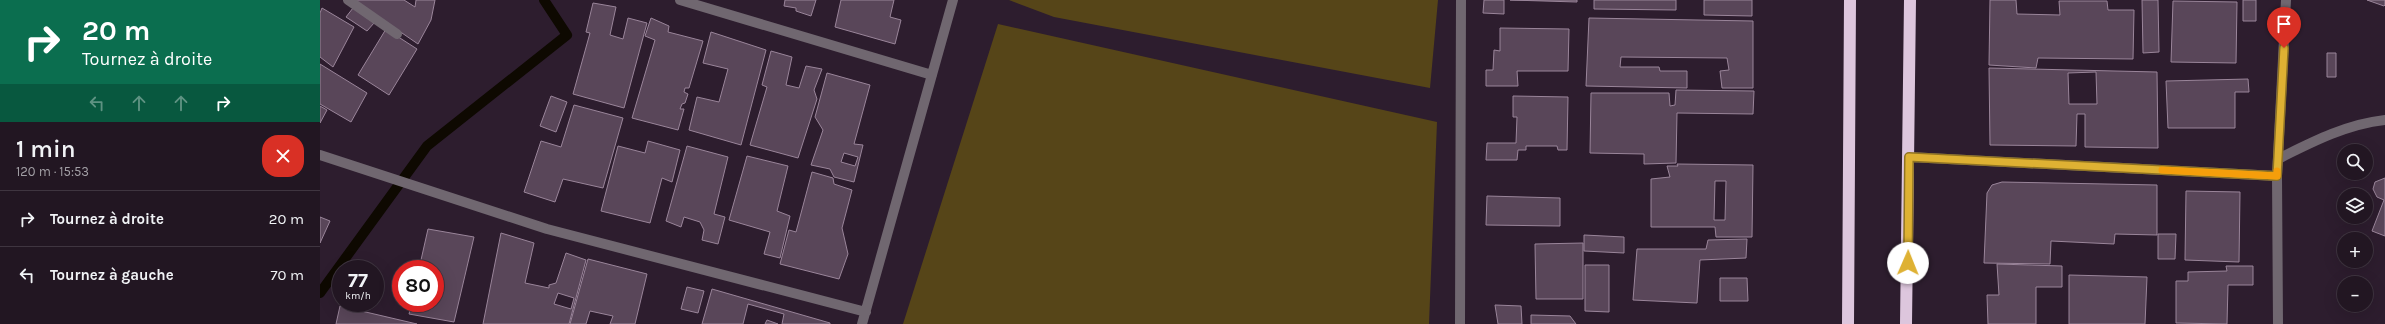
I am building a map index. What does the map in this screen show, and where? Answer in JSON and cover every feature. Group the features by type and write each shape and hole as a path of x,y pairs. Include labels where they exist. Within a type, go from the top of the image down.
{"highway":[{"path":"1848,324 1850,0"},
{"path":"1906,324 1910,0"}],"street":[{"path":"348,0 397,34"},
{"path":"680,0 932,75"},
{"path":"862,324 953,0"},
{"path":"1460,324 1462,0"},
{"path":"2278,324 2277,176 2286,0"},
{"path":"2278,159 2314,141 2364,123 2385,120"},
{"path":"320,155 547,229 866,312"},
{"path":"1909,157 2277,176"}],"shaded area":[{"path":"1009,0 1438,0 1430,88 1054,17"},
{"path":"998,24 1437,122 1429,324 903,324"}],"building":[{"path":"354,0 404,0 415,7 416,0 435,0 431,20 418,44"},
{"path":"785,0 816,0 811,16 796,11 796,8 784,6"},
{"path":"841,0 894,0 890,17 901,20 895,44 835,27"},
{"path":"1484,0 1504,0 1504,14 1483,13"},
{"path":"1510,0 1577,0 1577,2"},
{"path":"1594,0 1676,0 1676,10 1594,9"},
{"path":"1704,0 1752,0 1752,16 1704,15"},
{"path":"1990,0 2016,0 2017,14 2060,15 2059,1 2107,1 2108,10 2134,10 2133,59 2038,58 2036,68 1989,65"},
{"path":"2142,0 2158,0 2159,52 2143,53"},
{"path":"2243,0 2256,0 2256,21 2243,21"},
{"path":"2367,0 2385,0 2385,5 2384,6"},
{"path":"2173,1 2237,2 2236,63 2171,62"},
{"path":"593,3 616,7 610,35 623,39 628,18 647,23 624,108 573,94 590,33 586,32"},
{"path":"322,8 354,27 333,67 320,57 320,13"},
{"path":"353,8 374,23 367,31 346,17"},
{"path":"651,18 669,26 668,32 703,41 689,88 685,88 684,92 688,94 685,103 682,104 680,109 684,109 678,130 632,118 655,40 645,36"},
{"path":"1589,18 1753,21 1753,88 1722,88 1720,71 1729,70 1727,58 1621,57 1620,67 1659,67 1660,71 1687,71 1687,88 1586,86"},
{"path":"1500,28 1569,29 1568,71 1517,71 1518,86 1486,86 1486,70 1493,70 1494,50 1500,51"},
{"path":"386,29 417,49 389,95 358,75"},
{"path":"711,32 766,50 741,145 689,130 697,97 719,102 728,69 703,63"},
{"path":"771,51 792,57 786,85 799,88 806,66 822,69 814,90 817,99 798,158 750,145 767,87 762,85"},
{"path":"2327,53 2336,53 2336,77 2327,77"},
{"path":"320,64 367,93 351,122 320,104"},
{"path":"1989,68 2157,72 2158,148 2085,147 2085,114 2077,114 2076,146 1990,145","holes":["2096,72 2097,104 2069,104 2068,73"]},
{"path":"827,73 870,85 854,144 863,145 854,182 834,177 830,169 811,165 823,130 815,117","holes":["844,153 858,157 855,166 841,162"]},
{"path":"2248,79 2249,92 2235,92 2235,128 2168,128 2166,81"},
{"path":"1676,90 1754,91 1753,114 1677,113 1676,163 1644,164 1644,154 1590,153 1591,93 1669,93 1670,106 1675,105"},
{"path":"551,96 567,102 556,132 540,126"},
{"path":"1513,96 1568,97 1567,150 1558,150 1557,146 1526,146 1526,150 1518,150 1517,160 1486,160 1487,143 1516,143 1517,117 1513,117"},
{"path":"574,105 623,118 603,188 563,179 555,202 524,192 541,141 561,147"},
{"path":"320,106 327,110 320,123"},
{"path":"648,141 680,150 672,182 662,178 650,223 601,211 618,146 645,153"},
{"path":"687,146 728,157 714,214 725,217 718,244 702,240 704,230 700,222 684,217 681,227 666,221"},
{"path":"747,156 788,166 777,211 790,216 780,258 764,254 770,232 729,220"},
{"path":"1677,164 1753,165 1752,237 1716,237 1715,227 1651,227 1651,179 1670,177 1667,166 1678,166","holes":["1715,181 1726,181 1725,220 1714,220"]},
{"path":"812,172 833,178 834,184 852,190 842,228 848,254 839,279 780,264 789,230 796,232"},
{"path":"2385,178 2385,236 2372,231 2384,200 2377,197 2373,189 2375,182"},
{"path":"2002,182 2157,185 2157,235 2115,234 2114,244 2051,241 2050,264 1984,263 1987,193 1992,185"},
{"path":"2186,191 2240,192 2239,262 2185,260"},
{"path":"1487,196 1560,198 1560,226 1486,225"},
{"path":"320,217 330,221 320,243"},
{"path":"428,229 474,237 454,322 409,314 410,312 444,312 444,260 421,260"},
{"path":"501,233 534,243 525,283 549,288 549,285 556,283 566,253 586,260 569,324 483,324","holes":["558,293 574,298 571,309 554,304"]},
{"path":"2158,234 2176,234 2175,259 2158,259"},
{"path":"1584,235 1624,237 1624,253 1584,251"},
{"path":"1747,239 1746,258 1700,260 1697,303 1633,300 1637,249 1706,249 1708,240"},
{"path":"1583,243 1583,299 1536,299 1535,244"},
{"path":"588,259 647,274 635,324 610,324 613,316 590,311 586,324 570,324"},
{"path":"1997,264 2062,266 2062,287 2036,287 2036,324 1988,324 1987,295 1999,295"},
{"path":"1585,265 1609,265 1609,312 1585,311"},
{"path":"2226,266 2253,266 2253,285 2228,285 2227,324 2176,323 2176,281 2188,281 2188,272 2227,271"},
{"path":"2069,275 2147,277 2145,324 2069,324"},
{"path":"1720,278 1747,278 1748,301 1720,301"},
{"path":"687,287 704,291 698,313 681,309"},
{"path":"712,289 830,324 782,324 784,314 748,304 743,324 702,324"},
{"path":"1495,305 1521,306 1522,324 1498,324"},
{"path":"339,312 366,312 417,324 336,324"},
{"path":"1531,315 1570,316 1576,324 1531,324"},
{"path":"767,320 778,324 765,324"}],"waterway":[{"path":"320,293 427,146 567,35 544,0"}],"slow traffic":[{"path":"2162,170 2277,176 2277,171"}],"route":[{"path":"1908,263 1909,157 2277,176 2284,48"}]}
